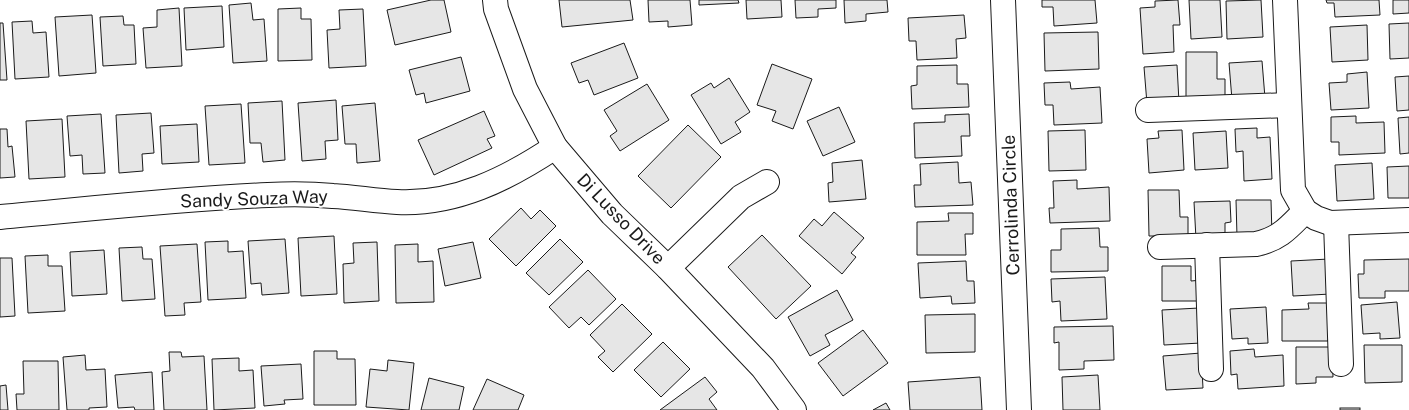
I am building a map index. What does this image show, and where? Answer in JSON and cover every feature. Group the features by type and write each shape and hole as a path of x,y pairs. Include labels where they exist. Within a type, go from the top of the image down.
{"street":[{"name":"Di Lusso Drive","path":"495,0 496,9 526,90 555,147 612,214 668,268 763,368 794,410"},
{"name":"Cerrolinda Circle","path":"1003,0 1019,410"},
{"path":"1285,0 1293,190 1305,211 1316,218 1330,223 1409,220"},
{"path":"1148,110 1289,105"},
{"name":"Sandy Souza Way","path":"0,217 270,194 422,202 448,198 472,191 525,167 555,147"},
{"path":"668,268 741,197 767,182"},
{"path":"1160,247 1256,244 1270,241 1283,233 1305,211"},
{"path":"1336,223 1341,364"},
{"path":"1206,246 1210,369"}],"building":[{"path":"431,0 444,0 451,32 395,45 387,10"},
{"path":"559,0 630,0 633,20 562,27"},
{"path":"648,0 690,0 692,25 668,27 668,21 649,22"},
{"path":"699,0 738,0 739,3 699,5"},
{"path":"746,0 781,0 782,17 747,19"},
{"path":"795,0 836,0 836,8 818,9 818,17 796,18"},
{"path":"844,0 887,0 888,12 866,14 866,21 845,23"},
{"path":"1042,0 1095,0 1097,23 1054,26 1053,7 1042,7"},
{"path":"1178,0 1180,25 1173,25 1174,52 1143,54 1140,8 1155,7 1155,1"},
{"path":"1189,0 1220,0 1222,37 1191,39"},
{"path":"1261,0 1263,37 1227,39 1226,1"},
{"path":"1326,0 1379,0 1380,15 1335,17 1334,3 1327,3"},
{"path":"1393,0 1409,0 1409,13 1393,14"},
{"path":"251,3 253,20 264,19 267,61 233,63 229,5"},
{"path":"222,6 224,47 186,50 184,8"},
{"path":"179,8 182,66 146,68 143,28 157,27 157,10"},
{"path":"301,8 301,19 311,19 312,60 278,61 278,9"},
{"path":"363,9 366,66 329,68 327,30 340,29 339,10"},
{"path":"92,15 96,73 59,76 55,17"},
{"path":"964,15 966,38 956,39 957,58 917,60 916,41 909,41 908,18"},
{"path":"123,16 124,25 134,25 136,64 103,66 100,17"},
{"path":"32,21 33,33 46,32 49,77 15,79 12,22"},
{"path":"0,23 3,23 7,80 0,80"},
{"path":"1409,23 1409,58 1390,59 1389,24"},
{"path":"1367,25 1368,60 1332,62 1330,27"},
{"path":"1098,32 1099,69 1045,71 1044,33"},
{"path":"624,43 638,78 594,95 588,80 579,83 571,63"},
{"path":"1186,52 1217,52 1217,79 1225,79 1225,104 1186,98"},
{"path":"461,57 470,91 426,103 424,93 416,95 409,70"},
{"path":"1262,61 1265,98 1232,100 1229,63"},
{"path":"772,64 812,79 793,129 772,121 776,111 757,105"},
{"path":"957,65 957,84 968,84 969,107 912,109 911,86 917,85 917,66"},
{"path":"1177,65 1179,102 1147,104 1144,67"},
{"path":"1367,72 1369,108 1331,110 1329,83 1347,82 1347,74"},
{"path":"1409,76 1409,110 1397,111 1395,77"},
{"path":"729,78 750,112 735,122 741,132 721,144 691,95 711,83 714,88"},
{"path":"1070,82 1071,89 1100,87 1102,123 1054,125 1053,105 1045,105 1044,83"},
{"path":"647,84 669,120 620,151 610,136 617,131 604,110"},
{"path":"336,100 338,140 325,141 326,159 302,161 298,103"},
{"path":"282,101 285,160 263,162 261,143 250,143 248,103"},
{"path":"375,103 380,161 357,163 356,144 345,144 342,106"},
{"path":"241,104 245,163 209,165 205,106"},
{"path":"839,107 855,142 823,156 807,121"},
{"path":"484,111 495,136 487,139 492,148 434,175 418,140"},
{"path":"151,113 154,153 142,154 143,171 119,173 116,115"},
{"path":"101,114 105,173 83,174 82,155 70,156 67,116"},
{"path":"969,114 970,136 961,136 962,156 915,158 914,123 945,122 945,115"},
{"path":"1356,116 1356,123 1384,122 1385,153 1339,155 1339,142 1331,142 1331,117"},
{"path":"1409,117 1409,153 1400,154 1398,118"},
{"path":"62,119 65,177 29,179 26,121"},
{"path":"197,124 199,162 162,164 160,126"},
{"path":"688,125 721,157 671,208 638,176"},
{"path":"1257,128 1257,138 1270,137 1272,179 1244,181 1243,151 1236,152 1235,129"},
{"path":"0,129 7,129 8,147 12,146 15,177 0,178"},
{"path":"1085,130 1086,170 1049,171 1048,131"},
{"path":"1182,130 1184,170 1149,173 1147,139 1159,138 1158,131"},
{"path":"1226,131 1228,168 1195,170 1193,133"},
{"path":"862,160 866,199 829,202 828,183 833,182 832,163"},
{"path":"958,162 959,183 971,182 973,205 915,207 914,185 921,185 920,164"},
{"path":"1372,163 1374,199 1337,201 1335,165"},
{"path":"1409,166 1409,198 1388,198 1387,167"},
{"path":"1077,180 1077,189 1109,187 1110,221 1050,223 1049,208 1054,208 1053,181"},
{"path":"1148,190 1179,190 1180,217 1188,217 1188,243 1164,236 1149,236"},
{"path":"1236,200 1271,200 1272,236 1237,237"},
{"path":"1230,201 1231,222 1225,223 1225,238 1196,239 1194,202"},
{"path":"521,208 531,219 540,210 556,226 516,266 489,239"},
{"path":"834,212 864,238 851,253 856,257 842,274 799,236 814,219 822,226"},
{"path":"948,213 973,213 973,234 965,234 966,255 917,255 917,222 949,221"},
{"path":"1099,228 1100,247 1108,247 1108,271 1051,272 1051,250 1061,250 1061,229"},
{"path":"762,235 811,286 776,319 728,267"},
{"path":"334,236 337,294 301,296 298,238"},
{"path":"285,239 289,293 262,295 261,283 251,284 248,241"},
{"path":"560,239 583,262 549,295 526,273"},
{"path":"228,241 228,252 243,251 246,298 208,300 205,242"},
{"path":"377,242 379,301 344,303 343,264 354,263 353,243"},
{"path":"473,242 481,278 445,286 438,249"},
{"path":"197,244 201,302 184,303 185,315 165,316 160,246"},
{"path":"418,244 418,262 433,261 434,302 396,303 395,245"},
{"path":"142,247 143,259 152,259 155,299 122,301 119,248"},
{"path":"104,250 107,294 72,296 70,252"},
{"path":"48,255 48,266 62,266 65,311 28,313 25,256"},
{"path":"0,258 12,258 15,316 0,317"},
{"path":"1329,259 1331,294 1293,296 1291,261"},
{"path":"1409,259 1409,291 1385,291 1385,298 1359,298 1358,274 1364,274 1364,260"},
{"path":"966,261 967,281 974,281 975,303 952,304 951,296 920,298 918,263"},
{"path":"1162,266 1191,266 1191,281 1202,280 1202,301 1162,301"},
{"path":"588,270 616,299 589,325 581,317 569,328 549,307"},
{"path":"1105,277 1107,319 1061,321 1060,301 1052,302 1051,279"},
{"path":"837,290 853,320 825,335 830,345 810,356 788,317"},
{"path":"1397,302 1400,338 1380,339 1380,333 1363,334 1361,305"},
{"path":"1308,303 1333,303 1328,341 1282,341 1282,310 1309,309"},
{"path":"622,304 652,334 613,372 598,357 605,351 590,335"},
{"path":"1266,307 1268,343 1248,344 1248,338 1232,339 1230,309"},
{"path":"1199,308 1201,343 1164,345 1162,310"},
{"path":"975,314 975,352 926,353 925,315"},
{"path":"1113,326 1114,360 1084,361 1084,369 1059,370 1059,342 1054,343 1054,327"},
{"path":"863,330 888,363 843,396 818,363"},
{"path":"663,342 690,369 661,397 634,370"},
{"path":"1364,345 1402,345 1402,382 1365,383"},
{"path":"1296,347 1332,347 1333,377 1316,377 1316,383 1296,384"},
{"path":"1254,349 1255,357 1283,355 1284,386 1238,389 1237,374 1231,375 1230,351"},
{"path":"314,351 337,351 337,359 355,359 356,405 314,405"},
{"path":"169,352 181,352 182,357 204,356 207,410 164,410 162,372 170,371"},
{"path":"1201,353 1203,388 1166,390 1163,356"},
{"path":"85,355 86,370 105,369 107,407 89,408 89,410 67,410 63,357"},
{"path":"239,358 239,371 253,370 255,408 214,410 212,359"},
{"path":"388,360 414,363 409,410 366,407 370,369 387,371"},
{"path":"23,361 58,361 59,410 17,410 16,394 24,394"},
{"path":"301,364 303,399 284,400 285,404 264,406 261,366"},
{"path":"152,372 154,410 135,410 134,407 118,408 115,375"},
{"path":"1098,375 1100,410 1063,410 1062,377"},
{"path":"705,377 717,392 709,399 717,410 660,410"},
{"path":"980,377 982,410 910,410 908,382"},
{"path":"429,378 464,387 459,410 421,410"},
{"path":"487,379 524,395 518,410 473,410"},
{"path":"6,385 8,410 0,410 0,386"},
{"path":"886,403 890,410 873,410"},
{"path":"1340,408 1360,408 1360,410 1340,410"}]}
